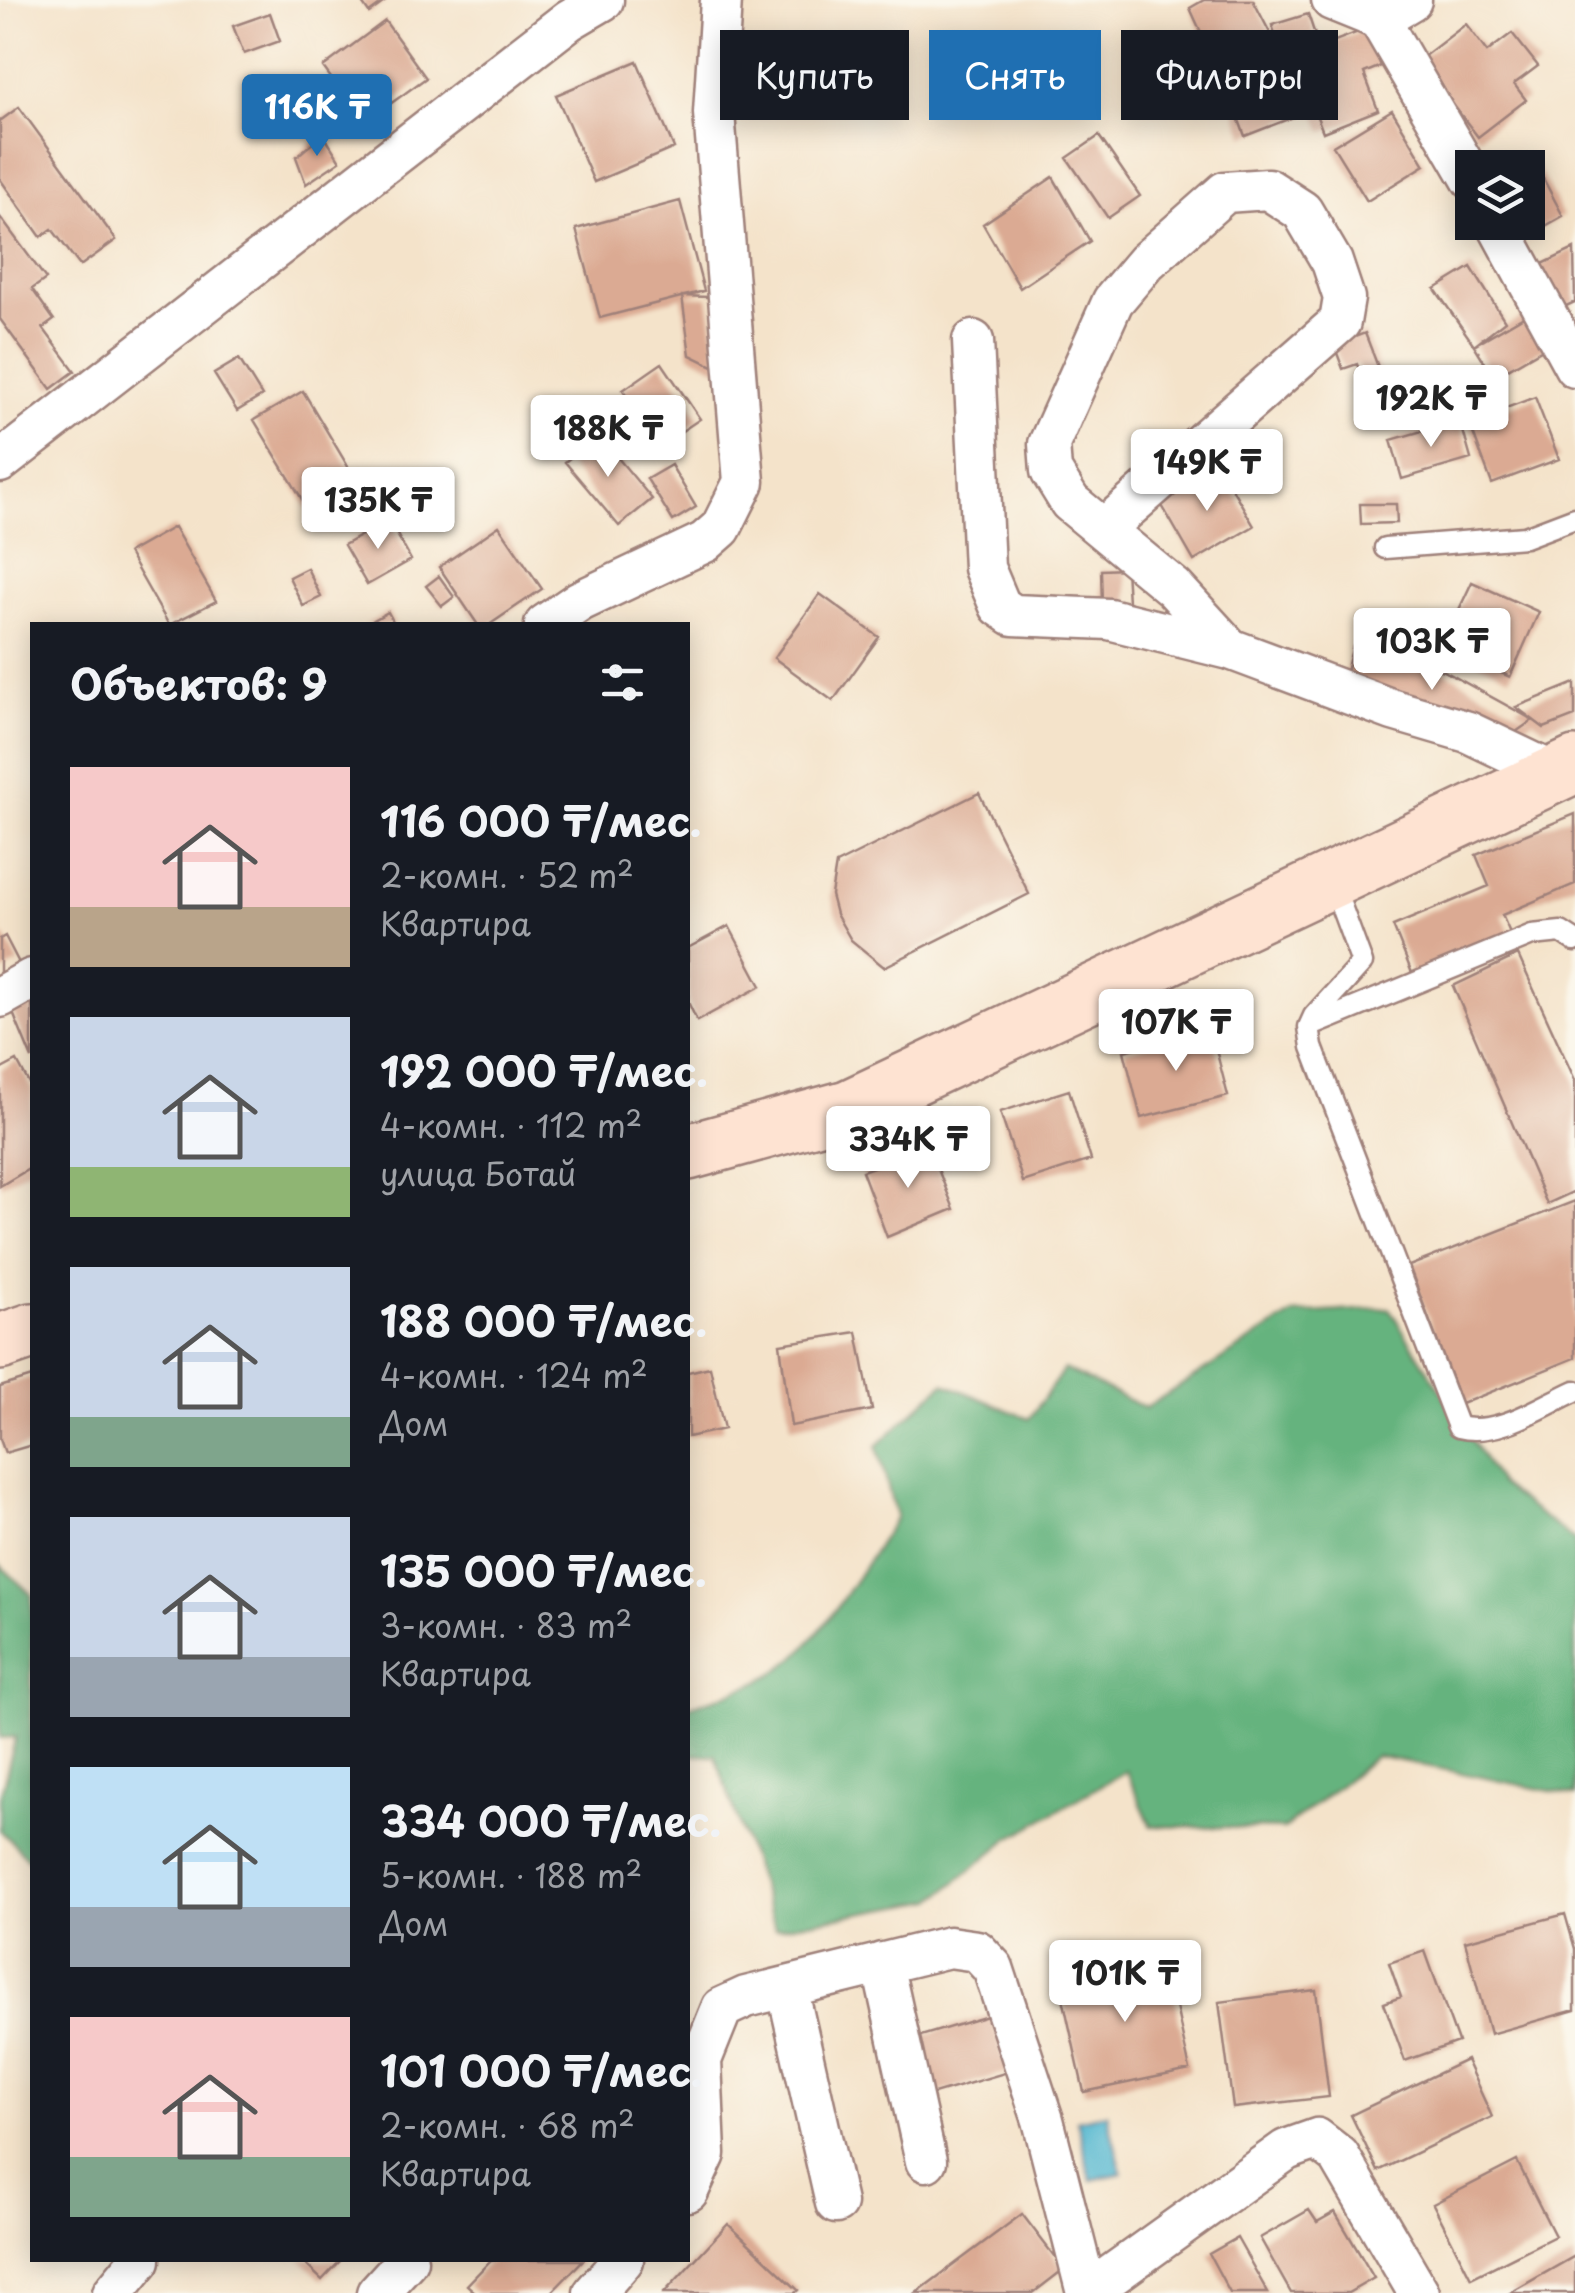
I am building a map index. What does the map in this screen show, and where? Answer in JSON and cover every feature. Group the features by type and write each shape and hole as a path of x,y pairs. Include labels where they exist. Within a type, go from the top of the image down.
{"street":[{"path":"0,462 553,32 602,0"},
{"path":"549,622 580,601 705,542 721,528 744,482 714,113 719,16 688,0"},
{"path":"1332,0 1395,10 1459,150"},
{"path":"1105,528 1340,322 1344,298 1332,262 1302,211 1268,189 1226,192 1146,262 1114,301 1049,444 1051,471 1059,487 1105,528 1174,588 1230,649"},
{"path":"1506,240 1575,367"},
{"path":"973,341 984,568 1000,606 1014,615 1109,619 1230,649 1565,769"},
{"path":"690,1151 848,1108 1565,769"},
{"path":"0,997 30,981"},
{"path":"0,1342 30,1332"},
{"path":"690,2187 705,2154 694,2059 722,2008 788,1987 949,1947 977,1951 993,1968 1044,2120 1087,2293 1286,2150 1317,2139 1340,2156 1419,2293"},
{"path":"882,1963 926,2161"},
{"path":"788,1987 836,2203"},
{"path":"112,2293 138,2262"},
{"path":"377,2293 405,2262"},
{"path":"594,2293 621,2262"}],"lane":[{"path":"1385,548 1526,537 1575,518"},
{"path":"1332,880 1362,963 1310,1026 1312,1047 1458,1427 1477,1432 1498,1426 1575,1391"},
{"path":"1310,1026 1532,936 1560,932 1575,941"}],"green space":[{"path":"1389,1308 1500,1485 1575,1541 1575,1796 1376,1756 1284,1829 1151,1826 1126,1771 1007,1840 934,1900 775,1928 715,1755 690,1755 690,1706 777,1671 802,1650 831,1615 896,1517 877,1446 944,1383 1029,1419 1064,1369 1145,1408 1293,1314"},
{"path":"0,1565 30,1593 30,1861 0,1830 0,1797 16,1737 0,1738"}],"water":[{"path":"1107,2113 1122,2173 1091,2180 1077,2120"}],"building":[{"path":"360,0 387,0 369,13"},
{"path":"1204,0 1253,0 1268,30 1200,30 1190,8"},
{"path":"270,13 280,41 244,54 233,26"},
{"path":"1308,14 1313,30 1274,30 1272,25"},
{"path":"385,21 426,78 364,123 323,67"},
{"path":"1466,24 1487,52 1512,33 1538,66 1514,84 1526,100 1478,137 1419,60"},
{"path":"1366,29 1381,66 1364,73 1378,110 1323,132 1318,120 1338,120 1338,40"},
{"path":"637,61 674,148 594,182 556,95"},
{"path":"19,107 116,240 80,266 52,229 41,237 0,179 0,121"},
{"path":"1392,110 1425,165 1367,201 1333,146"},
{"path":"1239,120 1286,120 1245,136"},
{"path":"323,134 340,161 306,184 296,157"},
{"path":"1099,136 1140,196 1108,218 1067,158"},
{"path":"1053,177 1090,241 1020,288 983,224"},
{"path":"1545,182 1563,216 1545,226"},
{"path":"680,201 704,291 600,318 576,229"},
{"path":"0,217 46,279 32,289 54,320 43,328 75,371 51,389 0,319"},
{"path":"1574,249 1575,302 1555,311 1534,268"},
{"path":"1471,267 1505,321 1474,345 1435,289"},
{"path":"682,296 708,297 719,369 690,355"},
{"path":"1534,310 1553,343 1494,377 1474,345"},
{"path":"1365,333 1380,372 1363,379 1357,364 1343,369 1334,345"},
{"path":"239,359 262,396 237,411 214,374"},
{"path":"662,363 700,419 661,445 623,390"},
{"path":"303,391 362,490 314,519 254,420"},
{"path":"1535,397 1559,459 1492,484 1469,422"},
{"path":"1460,420 1471,459 1402,479 1391,440"},
{"path":"598,434 652,499 619,526 565,462"},
{"path":"671,465 696,507 673,521 647,479"},
{"path":"1220,468 1254,526 1194,561 1160,502"},
{"path":"1360,504 1396,504 1397,523 1361,524"},
{"path":"389,520 411,560 367,585 344,545"},
{"path":"499,526 542,589 493,622 476,622 439,567"},
{"path":"174,527 216,601 175,622 167,622 128,553"},
{"path":"307,568 321,597 303,606 289,577"},
{"path":"1126,569 1128,602 1102,603 1101,570"},
{"path":"439,576 454,597 442,606 426,586"},
{"path":"1472,582 1539,612 1510,677 1442,646"},
{"path":"820,594 879,637 833,701 774,658"},
{"path":"388,612 393,622 370,622"},
{"path":"1353,646 1444,671 1533,720 1503,741 1343,682"},
{"path":"1575,683 1575,716 1544,728 1516,707"},
{"path":"979,793 1029,894 884,967 851,940 836,914 831,895 836,864"},
{"path":"1575,814 1575,884 1502,915 1514,942 1416,983 1393,926 1489,886 1476,855"},
{"path":"729,926 761,986 697,1021 690,1006 690,947"},
{"path":"5,936 19,963 0,974 0,939"},
{"path":"1518,955 1575,1080 1575,1191 1547,1204 1453,986"},
{"path":"30,997 30,1054 11,1008"},
{"path":"1211,1030 1228,1096 1141,1118 1124,1051"},
{"path":"17,1061 30,1085 30,1168 0,1186 0,1070"},
{"path":"1069,1090 1091,1160 1023,1182 1000,1112"},
{"path":"929,1147 954,1209 887,1237 862,1171"},
{"path":"1575,1201 1575,1358 1461,1404 1409,1266"},
{"path":"857,1332 872,1410 791,1426 780,1344"},
{"path":"710,1367 724,1429 690,1437 690,1372"},
{"path":"30,1378 30,1446 5,1453 0,1439 0,1387"},
{"path":"1565,1914 1575,1949 1575,2010 1490,2034 1465,1941"},
{"path":"1425,1951 1458,2042 1405,2061 1384,2003 1401,1997 1389,1963"},
{"path":"1165,1957 1190,2070 1084,2092 1059,1980"},
{"path":"1316,1990 1329,2097 1233,2108 1219,2002"},
{"path":"991,2015 1008,2072 924,2097 907,2040"},
{"path":"1466,2060 1492,2117 1378,2171 1351,2115"},
{"path":"1517,2161 1555,2236 1471,2278 1433,2204"},
{"path":"1309,2210 1317,2222 1335,2212 1374,2278 1348,2293 1291,2293 1260,2238"},
{"path":"1022,2214 1064,2269 1033,2293 916,2293"},
{"path":"728,2224 798,2290 664,2293"},
{"path":"1237,2238 1268,2293 1230,2293 1209,2254"},
{"path":"1575,2256 1575,2293 1510,2293"},
{"path":"303,2262 339,2262 322,2280"},
{"path":"489,2262 581,2262 551,2293 476,2293 467,2285"}]}
